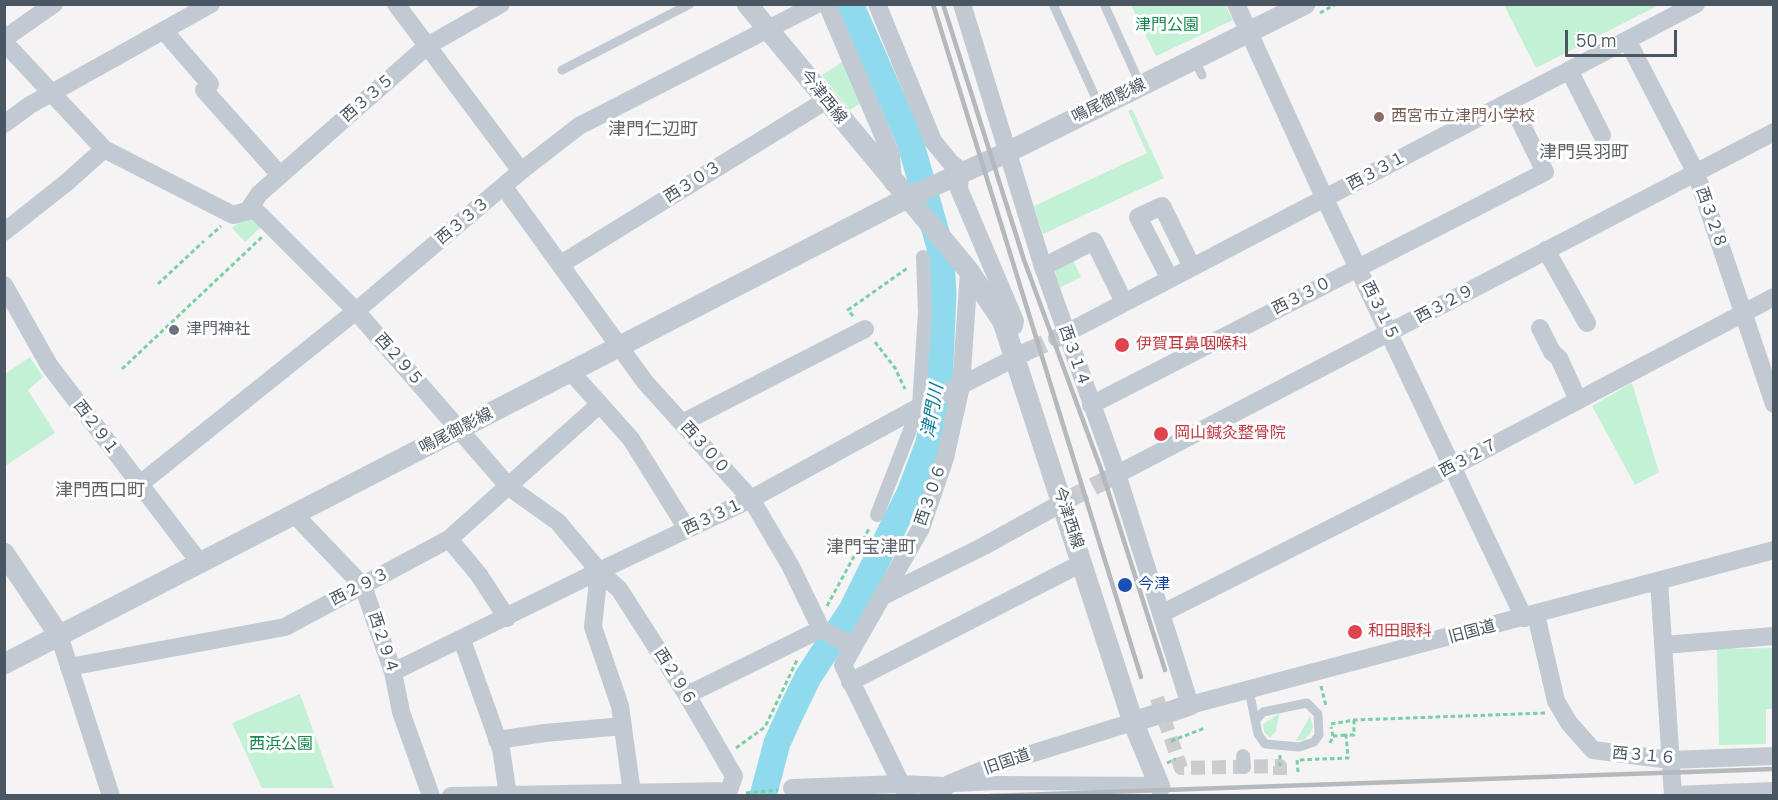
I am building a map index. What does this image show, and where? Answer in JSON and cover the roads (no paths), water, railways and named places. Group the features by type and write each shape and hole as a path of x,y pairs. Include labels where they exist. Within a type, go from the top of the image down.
{"street":[{"path":"54,4 4,41 50,94 104,149 233,214 249,209"},
{"path":"4,124 30,105 211,4"},
{"path":"396,4 521,171"},
{"name":"西３３５","path":"249,209 259,194 427,46 501,4"},
{"name":"今津西線","path":"747,4 825,101 905,192 964,264 1022,355 1066,501 1082,563 1133,722 1160,786"},
{"name":"西３３３","path":"140,484 356,311 521,171 579,126 817,4"},
{"path":"827,4 905,192"},
{"path":"877,4 933,141 951,163 959,189 1016,321 1014,326 1007,330"},
{"name":"西３１４","path":"962,4 986,105 1008,152 1062,335 1091,405 1112,477 1161,614 1190,705"},
{"name":"西３１５","path":"1236,4 1452,467 1530,616"},
{"name":"鳴尾御影線","path":"4,664 621,346 905,192 955,177 1099,105 1141,86 1198,67 1249,33 1305,4"},
{"name":"西３３１","path":"1062,335 1696,4"},
{"path":"164,31 210,84 204,90 280,176"},
{"name":"西３２８","path":"1627,40 1696,173 1773,404"},
{"path":"1569,70 1602,135"},
{"name":"西３０３","path":"561,264 825,101"},
{"name":"西３３０","path":"1091,405 1545,172 1510,101"},
{"name":"西３２９","path":"1112,477 1773,132"},
{"path":"4,232 66,183 104,149"},
{"name":"西３００","path":"504,187 645,382 752,499 790,565 816,628"},
{"path":"1170,279 1138,217 1162,206 1192,267"},
{"name":"西２９５","path":"249,209 254,209 356,311 509,487 558,522 598,571"},
{"path":"1043,267 1094,242 1124,302"},
{"path":"1546,250 1587,323"},
{"path":"877,515 917,408 925,312 923,256"},
{"name":"西３０６","path":"903,790 843,665 921,528 945,458 957,388 964,264"},
{"name":"西２９１","path":"4,285 9,309 48,365 200,563"},
{"name":"西３２７","path":"1161,614 1452,467 1773,297"},
{"path":"1540,328 1552,352 1558,358 1578,400"},
{"path":"682,423 865,329"},
{"name":"西３３１","path":"393,672 507,618 598,571 752,499 917,408 1022,355"},
{"path":"571,372 631,440 687,529"},
{"name":"西２９３","path":"69,666 285,627 449,539 600,404"},
{"path":"883,596 984,546 1066,501"},
{"name":"西２９４","path":"294,514 363,586 393,672 401,712 431,795"},
{"path":"449,539 479,575 507,618"},
{"name":"旧国道","path":"940,791 992,766 1190,705 1773,550"},
{"path":"4,553 59,635 111,795"},
{"path":"850,682 1082,563"},
{"path":"451,795 632,794 620,706 593,627 598,571"},
{"name":"西２９６","path":"598,571 619,589 687,695 734,776 738,792 632,794"},
{"path":"1659,581 1673,795 1773,791"},
{"name":"西３１６","path":"1530,616 1550,682 1562,712 1593,750 1670,760 1773,756"},
{"path":"687,695 816,628 852,646"},
{"path":"1664,645 1773,636"},
{"path":"462,640 497,740 508,795"},
{"path":"497,740 623,726"},
{"path":"792,788 940,791 997,783 1160,786"}],"lane":[{"path":"562,70 690,4"},
{"path":"1053,4 1099,105"},
{"path":"1104,4 1141,86"},
{"path":"1249,690 1255,721 1259,737 1269,751 1299,747 1314,742 1319,735 1318,714 1310,704 1303,703 1263,712 1255,721"}],"waterway":[{"name":"津門川","path":"763,796 777,743 808,677 852,610 910,493 929,443 939,389 943,292 940,247 910,141 850,4"}],"tunnel":[{"path":"1028,351 1057,338"},
{"path":"1069,499 1108,479"},
{"path":"1157,698 1181,768 1280,766 1280,777"}],"railway":[{"path":"933,4 1141,677"},
{"path":"943,4 1024,260 1102,472 1165,670"},
{"path":"990,796 1774,769"}],"place":[{"name":"西宮市立津門小学校","path":"1379,117"},
{"name":"津門神社","path":"174,330"},
{"name":"伊賀耳鼻咽喉科","path":"1122,345"},
{"name":"岡山鍼灸整骨院","path":"1161,434"},
{"name":"今津","path":"1125,585"},
{"name":"和田眼科","path":"1355,632"}],"district":[{"name":"津門仁辺町","path":"653,130"},
{"name":"津門呉羽町","path":"1584,153"},
{"name":"津門西口町","path":"100,491"},
{"name":"津門宝津町","path":"871,548"}],"park label":[{"name":"津門公園","path":"1167,26"},
{"name":"西浜公園","path":"281,745"}]}
